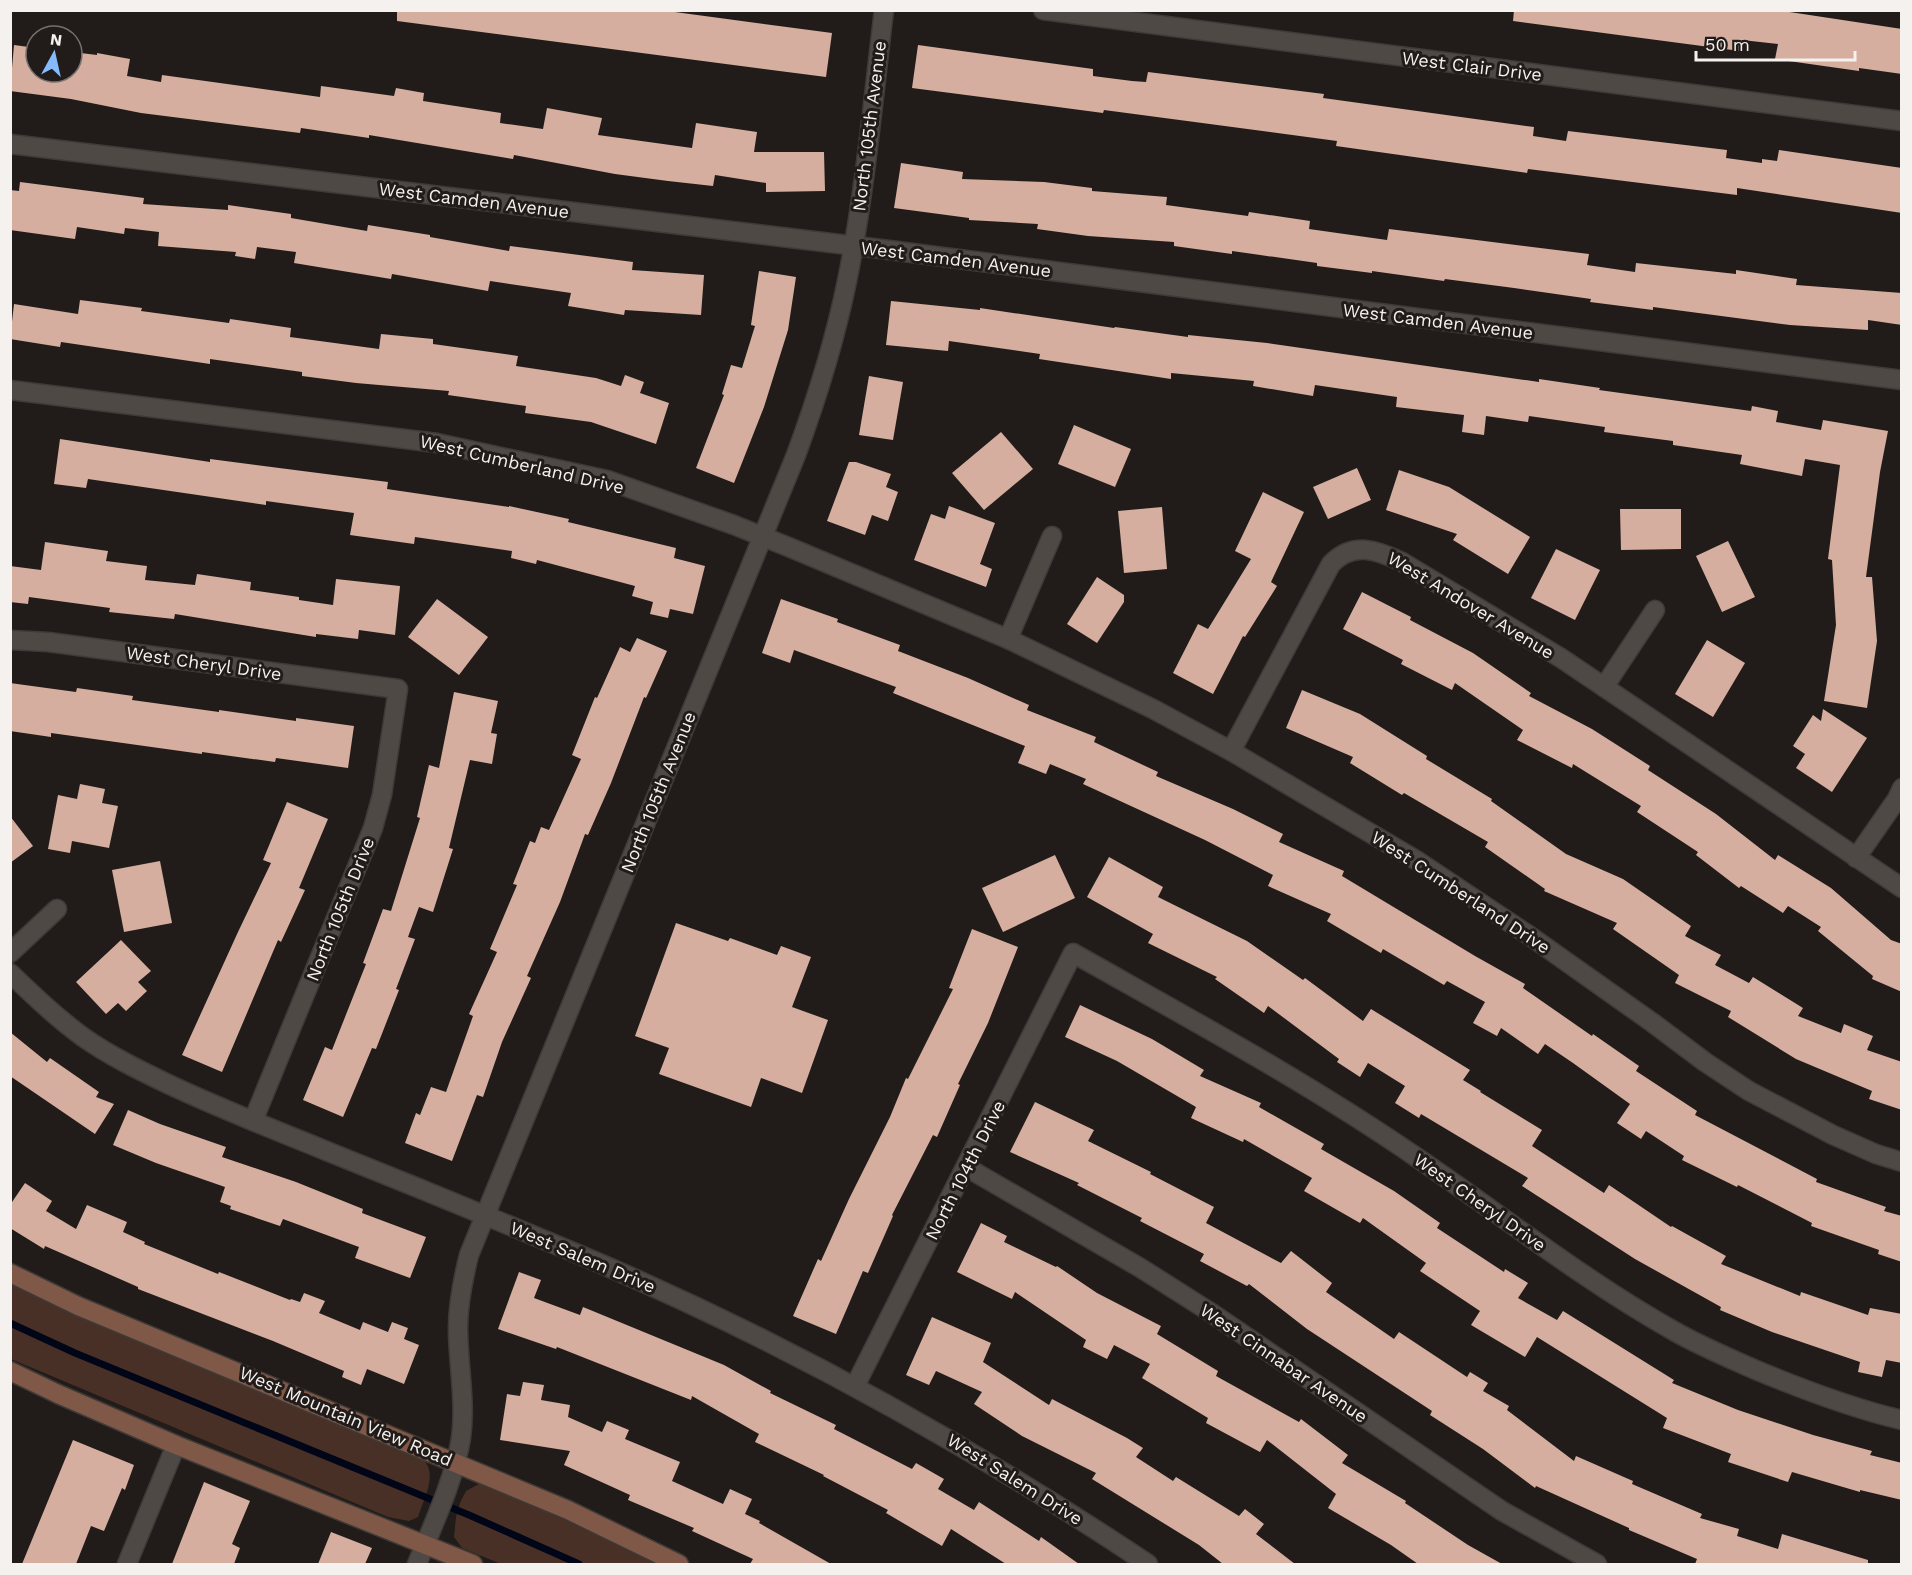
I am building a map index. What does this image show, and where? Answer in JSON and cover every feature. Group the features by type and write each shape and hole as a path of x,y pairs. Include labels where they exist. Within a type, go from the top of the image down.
{"street":[{"name":"North 105th Avenue","path":"417,1564 456,1462 461,1438 459,1305 469,1255 763,537 796,455 820,384 837,327 853,246 885,10"},
{"name":"West Clair Drive","path":"1043,10 1902,122"},
{"name":"West Camden Avenue","path":"10,144 853,246 1902,380"},
{"name":"West Cumberland Drive","path":"10,390 437,443 607,480 763,537 1008,639 1231,751 1416,860 1530,936 1749,1091 1833,1135 1876,1154 1902,1162"},
{"path":"1008,639 1052,536"},
{"name":"West Andover Avenue","path":"1231,751 1331,564 1340,554 1359,549 1379,550 1561,658 1902,888"},
{"path":"1604,687 1655,610"},
{"name":"West Cheryl Drive","path":"10,640 59,644 398,689"},
{"name":"North 105th Drive","path":"253,1120 373,828 382,795 398,689"},
{"path":"1856,858 1897,799 1902,788"},
{"path":"10,953 57,909"},
{"name":"West Cheryl Drive","path":"1073,953 1231,1042 1329,1101 1418,1158 1614,1295 1676,1332 1726,1357 1802,1389 1873,1413 1902,1420"},
{"name":"North 104th Drive","path":"855,1386 1073,953"},
{"name":"West Salem Drive","path":"10,973 47,1009 85,1039 121,1061 190,1094 484,1215 687,1302 855,1386 960,1444 1060,1505 1148,1564"},
{"name":"West Cinnabar Avenue","path":"966,1167 1139,1267 1210,1312 1502,1511 1597,1564"},
{"name":"West Mountain View Road","path":"10,1273 78,1306 568,1510 679,1564"},
{"path":"10,1371 177,1445 473,1564"},
{"path":"127,1564 177,1445"}],"shaded area":[{"path":"10,1281 420,1457 426,1463 430,1477 418,1517 409,1521 388,1517 11,1359"},
{"path":"479,1484 486,1484 661,1564 501,1564 462,1548 454,1537 456,1517 466,1491"}],"building":[{"path":"397,10 660,10 832,33 826,77 397,21"},
{"path":"1514,10 1776,10 1902,29 1902,74 1859,68 1859,71 1775,59 1778,44 1742,40 1740,51 1513,21"},
{"path":"14,45 24,46 24,84 84,84 84,53 97,55 97,53 130,59 127,76 161,82 162,75 320,97 321,86 394,96 396,88 424,93 423,101 501,113 500,123 543,129 547,108 602,118 598,135 692,148 696,123 757,132 754,152 824,152 825,191 766,192 766,183 715,175 713,186 668,181 615,174 514,155 513,159 369,135 369,138 301,128 300,133 141,113 71,99 10,91"},
{"path":"918,45 1093,69 1093,76 1132,81 1146,82 1148,72 1324,94 1323,98 1534,127 1533,136 1566,141 1568,131 1727,150 1726,158 1762,163 1762,159 1777,161 1779,150 1902,168 1902,213 1737,188 1737,195 1528,169 1527,173 1336,146 1337,141 1104,110 1103,113 912,88"},
{"path":"901,163 963,172 962,179 1044,182 1092,188 1092,191 1167,197 1166,205 1248,216 1249,212 1310,221 1309,229 1387,240 1389,229 1589,254 1587,265 1635,272 1636,263 1736,274 1736,270 1797,279 1796,285 1902,293 1902,325 1868,320 1868,330 1790,325 1653,307 1653,310 1590,302 1591,299 1514,288 1372,271 1372,273 1232,251 1232,254 1174,246 1174,242 1088,236 1037,229 1038,224 969,220 969,218 894,208"},
{"path":"20,182 144,198 143,204 228,210 228,205 291,214 291,218 367,231 368,225 509,251 510,246 633,262 632,270 704,275 701,315 625,310 624,315 568,306 571,293 490,281 488,291 392,274 391,279 294,263 296,252 257,247 255,259 235,256 236,252 158,246 159,232 125,228 124,234 77,227 75,239 10,230 10,190 19,191"},
{"path":"759,271 796,277 788,330 764,407 734,483 696,468 724,395 722,394 731,365 742,368 755,326 751,325"},
{"path":"80,300 229,323 230,319 291,328 290,337 379,349 381,334 433,339 433,344 518,356 516,366 596,378 621,386 625,375 644,382 640,393 669,403 656,444 591,422 525,413 526,406 448,395 449,391 302,376 302,372 210,359 210,364 61,342 60,347 10,339 14,304 78,314"},
{"path":"891,301 980,310 980,308 1114,328 1267,343 1539,382 1539,379 1600,388 1599,390 1751,411 1752,406 1778,411 1776,422 1821,430 1823,420 1888,431 1880,472 1866,577 1872,577 1877,641 1867,708 1824,701 1836,625 1832,560 1828,559 1840,465 1805,459 1802,476 1740,464 1742,455 1673,445 1673,441 1604,432 1605,427 1529,416 1528,422 1486,416 1484,435 1462,432 1464,415 1396,407 1397,397 1315,385 1313,396 1253,386 1254,381 1171,373 1171,379 1039,359 1040,354 949,341 948,351 886,345"},
{"path":"869,376 903,382 893,440 859,435"},
{"path":"1074,425 1131,449 1115,487 1058,464"},
{"path":"1001,432 1033,469 984,510 952,473"},
{"path":"60,439 210,462 210,459 388,482 387,489 509,506 569,519 568,522 676,548 674,558 705,566 693,614 670,609 668,618 650,614 653,602 632,596 635,586 537,560 536,564 511,558 512,551 415,537 414,544 350,535 354,513 266,501 266,505 88,479 86,488 54,484"},
{"path":"849,462 856,462 891,474 886,487 898,492 888,521 872,515 865,535 827,521"},
{"path":"1357,468 1371,500 1328,519 1313,487"},
{"path":"1399,470 1449,487 1530,537 1508,574 1453,540 1457,534 1386,510"},
{"path":"1263,492 1304,512 1271,582 1277,586 1245,637 1243,636 1213,694 1173,673 1198,624 1208,629 1251,559 1235,551"},
{"path":"949,506 995,523 980,564 992,569 986,587 914,560 931,514 945,519"},
{"path":"1162,507 1167,569 1124,573 1118,511"},
{"path":"1620,509 1681,509 1681,549 1621,550"},
{"path":"1728,541 1755,597 1722,612 1696,556"},
{"path":"45,542 108,551 106,561 147,566 145,580 195,585 197,574 251,582 250,590 299,597 299,600 333,605 336,579 400,586 395,635 359,630 358,639 316,634 316,637 175,614 174,619 109,612 110,608 29,597 28,604 10,602 10,566 41,570"},
{"path":"1556,549 1600,570 1575,620 1531,598"},
{"path":"1097,577 1124,595 1124,602 1097,643 1067,624"},
{"path":"1362,592 1473,653 1531,693 1529,696 1592,729 1650,766 1648,770 1716,814 1775,860 1778,855 1831,888 1891,940 1902,944 1902,992 1872,979 1873,976 1818,931 1821,927 1788,906 1783,913 1741,886 1739,888 1696,855 1698,852 1637,812 1641,806 1573,764 1572,768 1517,740 1523,730 1455,683 1452,690 1401,664 1403,660 1343,629"},
{"path":"437,599 488,637 459,675 408,637"},
{"path":"781,599 838,619 837,622 900,645 898,651 1029,705 1027,710 1096,737 1094,742 1158,772 1156,776 1233,809 1283,834 1279,842 1344,871 1342,876 1525,984 1523,988 1639,1066 1636,1071 1697,1111 1695,1115 1817,1179 1816,1182 1886,1207 1884,1211 1902,1216 1902,1262 1878,1254 1879,1250 1811,1226 1812,1223 1738,1185 1737,1187 1682,1160 1684,1156 1646,1131 1641,1139 1617,1123 1630,1104 1573,1063 1545,1044 1538,1054 1501,1028 1497,1036 1473,1023 1485,1002 1447,981 1444,985 1383,949 1381,953 1327,921 1331,914 1268,886 1273,875 1205,840 1083,784 1086,779 1050,764 1046,774 1018,763 1025,746 893,693 896,687 794,650 790,663 762,653"},
{"path":"637,638 667,651 646,698 644,697 588,835 585,834 560,902 527,976 531,978 502,1042 483,1097 477,1095 452,1161 405,1143 416,1113 420,1115 431,1087 446,1092 473,1016 469,1014 497,952 490,949 517,885 513,884 530,841 535,843 541,827 549,830 581,759 572,755 595,697 597,698 620,647 630,652"},
{"path":"1707,640 1745,663 1713,717 1675,694"},
{"path":"10,683 76,692 77,688 133,696 132,700 219,712 219,710 296,721 296,718 354,726 348,768 276,758 275,762 202,752 202,754 51,733 51,737 10,731"},
{"path":"1302,690 1360,714 1427,756 1426,759 1492,799 1491,801 1566,854 1623,879 1691,926 1685,936 1721,955 1715,965 1749,983 1753,977 1803,1008 1798,1016 1841,1033 1844,1024 1873,1036 1867,1050 1902,1062 1902,1110 1869,1099 1872,1091 1796,1059 1728,1017 1731,1011 1675,983 1679,975 1613,929 1617,923 1544,891 1545,889 1485,847 1488,842 1404,793 1402,795 1350,763 1353,757 1286,728"},
{"path":"454,692 498,701 491,733 497,734 492,764 470,760 449,848 453,849 433,912 419,907 408,937 415,939 396,989 399,990 376,1049 372,1048 343,1117 303,1100 325,1047 332,1050 366,964 363,963 383,909 391,911 420,818 417,817 429,765 439,768"},
{"path":"1823,709 1867,738 1832,792 1796,768 1805,754 1793,746 1813,715 1821,721"},
{"path":"80,784 105,789 102,803 118,806 109,848 72,841 70,853 48,849 58,795 77,799"},
{"path":"287,802 328,819 299,888 305,890 281,942 278,940 222,1072 182,1055 271,863 263,860"},
{"path":"10,816 33,846 10,863"},
{"path":"1055,855 1075,898 1003,932 982,888"},
{"path":"1109,857 1163,887 1158,897 1247,941 1303,980 1305,978 1363,1021 1371,1009 1470,1070 1463,1080 1542,1130 1532,1146 1604,1193 1609,1185 1671,1227 1726,1256 1721,1264 1800,1296 1801,1292 1868,1315 1870,1308 1902,1314 1902,1363 1886,1360 1882,1377 1858,1372 1860,1362 1772,1332 1720,1310 1721,1307 1635,1259 1522,1186 1528,1178 1421,1114 1419,1118 1395,1103 1405,1086 1368,1063 1360,1077 1337,1062 1339,1059 1268,1006 1264,1013 1215,979 1217,977 1148,943 1153,934 1087,897"},
{"path":"160,861 172,923 124,932 112,870"},
{"path":"676,923 728,941 730,938 777,955 781,946 811,957 792,1007 828,1020 802,1093 761,1078 751,1107 659,1074 669,1048 635,1036"},
{"path":"972,929 1018,947 988,1023 958,1084 960,1085 937,1137 933,1135 892,1215 868,1273 863,1271 836,1334 793,1316 818,1259 821,1261 890,1117 906,1078 908,1079 953,989 949,988"},
{"path":"121,940 151,971 138,982 147,991 126,1011 118,1003 106,1014 76,982"},
{"path":"1080,1005 1152,1039 1204,1070 1200,1076 1261,1103 1259,1107 1324,1144 1321,1149 1394,1191 1440,1223 1437,1228 1504,1272 1505,1269 1528,1283 1518,1298 1557,1320 1563,1311 1674,1380 1672,1383 1738,1410 1813,1435 1872,1451 1870,1455 1902,1463 1902,1500 1860,1490 1860,1492 1792,1472 1788,1482 1728,1462 1731,1454 1663,1428 1667,1418 1537,1337 1525,1357 1471,1325 1480,1311 1420,1271 1426,1263 1363,1218 1360,1223 1304,1191 1312,1178 1244,1139 1243,1142 1191,1118 1196,1107 1117,1061 1065,1037"},
{"path":"10,1032 47,1062 50,1058 99,1092 96,1097 114,1104 95,1134 10,1076"},
{"path":"1035,1102 1094,1130 1088,1141 1214,1207 1206,1223 1281,1263 1291,1251 1332,1283 1326,1292 1394,1339 1399,1332 1467,1377 1470,1372 1488,1383 1483,1391 1509,1406 1507,1410 1574,1461 1576,1456 1633,1481 1632,1484 1702,1514 1700,1518 1739,1529 1737,1536 1778,1549 1782,1534 1868,1560 1868,1564 1695,1564 1697,1559 1536,1486 1535,1488 1483,1449 1430,1415 1432,1411 1307,1329 1249,1284 1247,1286 1200,1261 1204,1254 1140,1221 1142,1218 1077,1185 1079,1183 1010,1152"},
{"path":"128,1110 226,1147 222,1157 296,1182 363,1209 362,1213 426,1237 410,1278 355,1258 359,1247 283,1219 280,1226 230,1209 231,1206 220,1202 225,1187 113,1145"},
{"path":"25,1183 52,1201 46,1211 76,1229 87,1205 127,1222 123,1232 145,1242 144,1244 218,1274 219,1272 290,1300 300,1302 304,1293 325,1301 319,1313 360,1330 363,1322 388,1332 392,1322 408,1328 404,1339 419,1345 404,1384 367,1369 361,1385 342,1377 344,1371 138,1289 138,1287 45,1246 44,1249 10,1228 10,1205"},
{"path":"981,1223 1007,1236 1004,1242 1057,1266 1097,1293 1161,1326 1157,1334 1218,1371 1216,1376 1299,1422 1301,1419 1348,1455 1342,1463 1406,1501 1405,1503 1468,1545 1502,1564 1418,1564 1391,1545 1328,1508 1336,1494 1267,1440 1260,1452 1206,1423 1208,1418 1142,1378 1150,1364 1114,1345 1107,1359 1083,1347 1086,1340 1015,1292 1012,1299 957,1272"},
{"path":"519,1272 541,1280 534,1298 580,1315 583,1307 724,1365 771,1391 770,1393 836,1425 834,1429 912,1469 916,1463 944,1479 938,1489 974,1510 979,1502 1039,1541 1041,1537 1079,1564 1006,1564 951,1529 942,1546 886,1513 888,1510 824,1475 755,1442 759,1434 692,1396 691,1400 557,1347 556,1349 498,1329"},
{"path":"932,1317 991,1343 983,1362 1049,1405 1052,1399 1127,1438 1143,1448 1136,1457 1173,1481 1176,1477 1239,1516 1245,1509 1264,1524 1256,1534 1295,1564 1223,1564 1199,1545 1092,1479 1096,1473 1022,1436 974,1404 982,1392 936,1371 929,1385 906,1375"},
{"path":"523,1382 544,1385 541,1400 570,1405 568,1417 602,1432 607,1421 629,1430 625,1439 680,1462 672,1481 723,1504 730,1489 752,1499 745,1514 831,1564 750,1564 753,1559 692,1531 694,1528 628,1500 630,1495 564,1465 570,1451 500,1440 507,1394 520,1396"},
{"path":"73,1440 134,1465 125,1490 122,1488 104,1531 91,1526 76,1564 22,1564"},
{"path":"204,1482 250,1501 232,1544 240,1548 234,1564 172,1564"},
{"path":"331,1532 372,1548 365,1564 318,1564"}],"waterway":[{"path":"10,1323 75,1353 469,1515 579,1564"}]}
